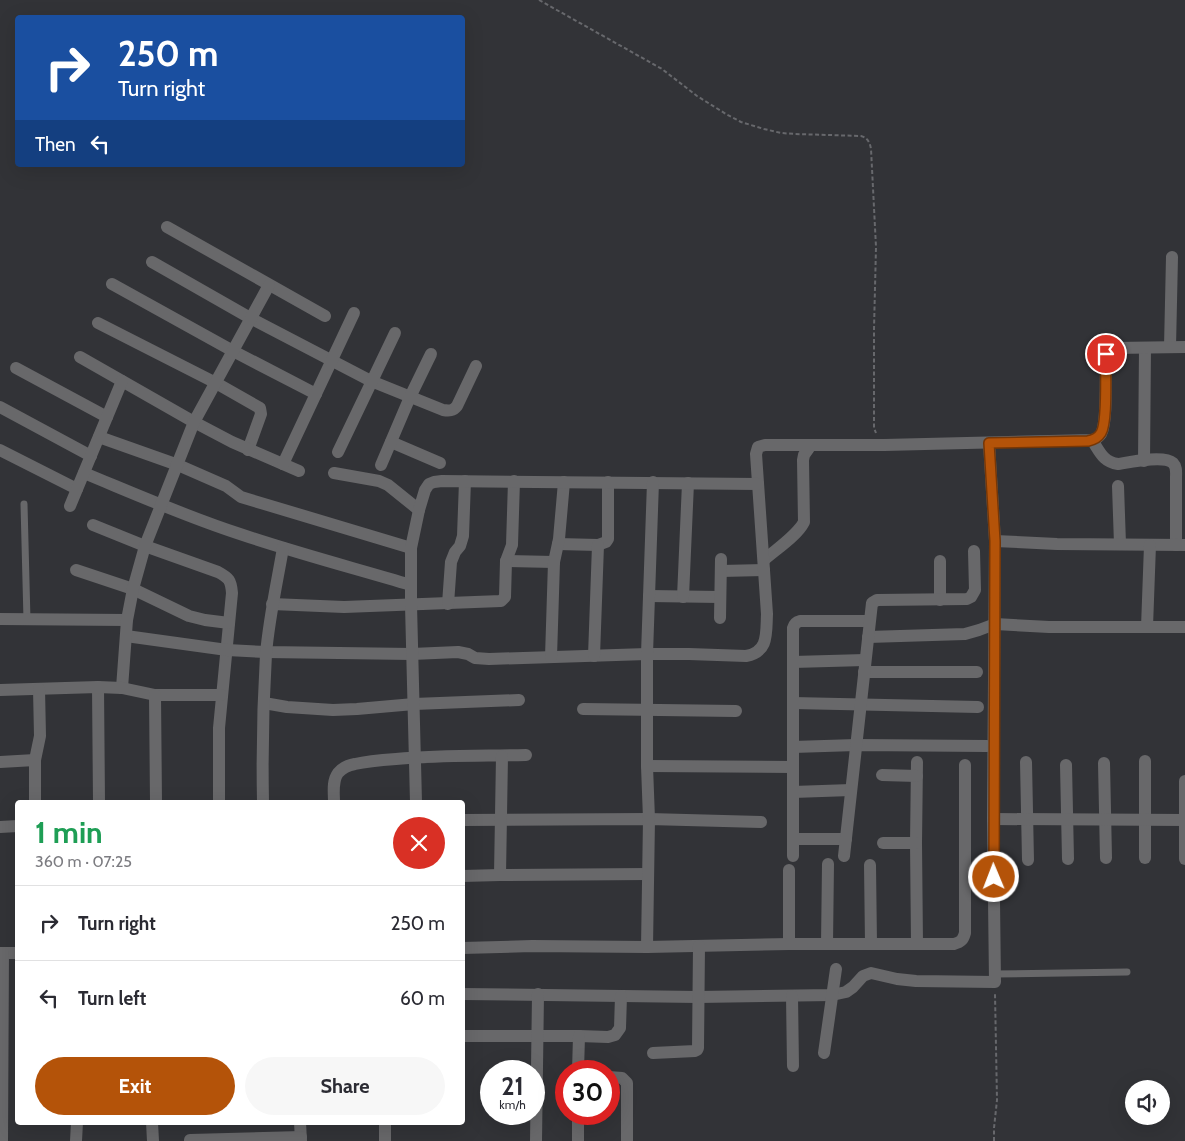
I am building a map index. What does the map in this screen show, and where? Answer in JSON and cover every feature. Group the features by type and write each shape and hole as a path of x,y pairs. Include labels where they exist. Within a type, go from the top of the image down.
{"street":[{"path":"167,227 325,316"},
{"path":"1170,347 1172,257"},
{"path":"152,262 252,319 332,361 372,381 443,410 449,411 457,406 476,366"},
{"path":"112,284 316,394"},
{"path":"122,688 126,636 133,588 145,546 194,422 269,285"},
{"path":"283,464 354,313"},
{"path":"98,323 216,383 260,408 261,414 248,450"},
{"path":"338,452 395,333"},
{"path":"126,636 226,650 412,654 458,652 475,658 488,659 647,654 746,656 754,654 762,647 767,628 756,454 758,447 765,445 884,445 1092,440 1101,435 1104,427 1106,354 1109,350 1114,348 1185,347"},
{"path":"1144,461 1145,348"},
{"path":"381,466 410,397 431,354"},
{"path":"80,357 232,442 299,471"},
{"path":"16,368 107,416"},
{"path":"70,506 122,381"},
{"path":"0,407 91,456"},
{"path":"99,437 178,465 226,486 241,497 411,548"},
{"path":"995,541 1057,544 1181,545 1180,466 1163,459 1118,464 1111,463 1106,460 1092,440"},
{"path":"391,442 440,463"},
{"path":"465,994 698,997 832,995 846,992 863,976 871,973 916,981 994,978 995,541 989,443"},
{"path":"720,618 721,565 764,565 802,526 804,522 803,460 811,445"},
{"path":"0,450 77,489"},
{"path":"84,473 239,534 411,585"},
{"path":"334,473 379,481 388,485 419,510"},
{"path":"416,800 411,548 419,510 425,490 429,484 442,481 514,481 758,484"},
{"path":"448,604 450,562 460,546 463,536 466,481"},
{"path":"272,604 344,607 448,604 498,601 503,599 505,593 506,561 512,545 514,481"},
{"path":"551,657 554,562 558,544 564,482"},
{"path":"558,544 598,545 606,542 608,539 608,482"},
{"path":"647,947 649,819 647,654 653,482"},
{"path":"683,596 688,483"},
{"path":"1118,486 1120,544"},
{"path":"93,525 218,572 231,582 232,593 218,728 219,800"},
{"path":"594,656 598,545"},
{"path":"1147,627 1150,545"},
{"path":"263,800 262,768 266,652 272,604 283,548"},
{"path":"844,856 872,603 877,600 967,599 974,594 975,590 974,551"},
{"path":"506,561 554,562"},
{"path":"940,561 940,600"},
{"path":"76,570 133,588 189,616 229,623"},
{"path":"649,596 720,596"},
{"path":"0,619 128,620"},
{"path":"793,856 794,624 797,622 869,621"},
{"path":"868,637 965,634 995,624 1049,627 1185,627"},
{"path":"793,662 978,672"},
{"path":"0,690 98,687 122,688 155,695 222,695"},
{"path":"98,687 99,800"},
{"path":"34,800 35,760 40,736 40,690"},
{"path":"155,695 156,800"},
{"path":"264,703 287,707 334,710 414,704 519,700"},
{"path":"793,703 978,707"},
{"path":"583,709 736,710"},
{"path":"793,747 856,745 987,746"},
{"path":"334,800 335,779 338,772 354,764 414,758 526,755"},
{"path":"500,875 502,756"},
{"path":"0,762 35,760"},
{"path":"1145,761 1145,858"},
{"path":"917,762 917,944"},
{"path":"1026,762 1028,860"},
{"path":"1104,763 1106,858"},
{"path":"465,948 959,943 965,933 965,765"},
{"path":"1066,765 1068,859"},
{"path":"647,766 793,767"},
{"path":"882,775 917,776"},
{"path":"1185,781 1185,859"},
{"path":"793,792 851,790"},
{"path":"465,820 649,819 761,822"},
{"path":"993,819 1185,820"},
{"path":"0,827 15,826"},
{"path":"793,840 846,840"},
{"path":"882,843 916,843"},
{"path":"826,944 828,864"},
{"path":"870,865 871,944"},
{"path":"789,870 789,944"},
{"path":"465,876 648,874"},
{"path":"653,1053 697,1050 699,946"},
{"path":"2,1141 1,954 15,953"},
{"path":"824,1053 836,969"},
{"path":"536,1141 538,994"},
{"path":"465,1036 579,1036 608,1038 615,1035 620,1028 621,996"},
{"path":"792,996 793,1066"},
{"path":"578,1060 579,1036"},
{"path":"620,1078 627,1083 628,1141"},
{"path":"76,1141 77,1125"},
{"path":"152,1125 153,1141"},
{"path":"190,1140 301,1139 300,1125"},
{"path":"385,1125 385,1141"},
{"path":"578,1125 578,1141"}],"lane":[{"path":"24,504 27,620"},
{"path":"994,978 1126,972"}],"path":[{"path":"539,0 662,69 704,100 741,122 781,133 861,136 868,140 871,149 876,247 874,428 876,435 884,445"},
{"path":"994,978 998,1100 994,1141"}],"route":[{"path":"994,877 995,541 989,443 1088,441 1101,435 1105,416 1106,354"}]}
